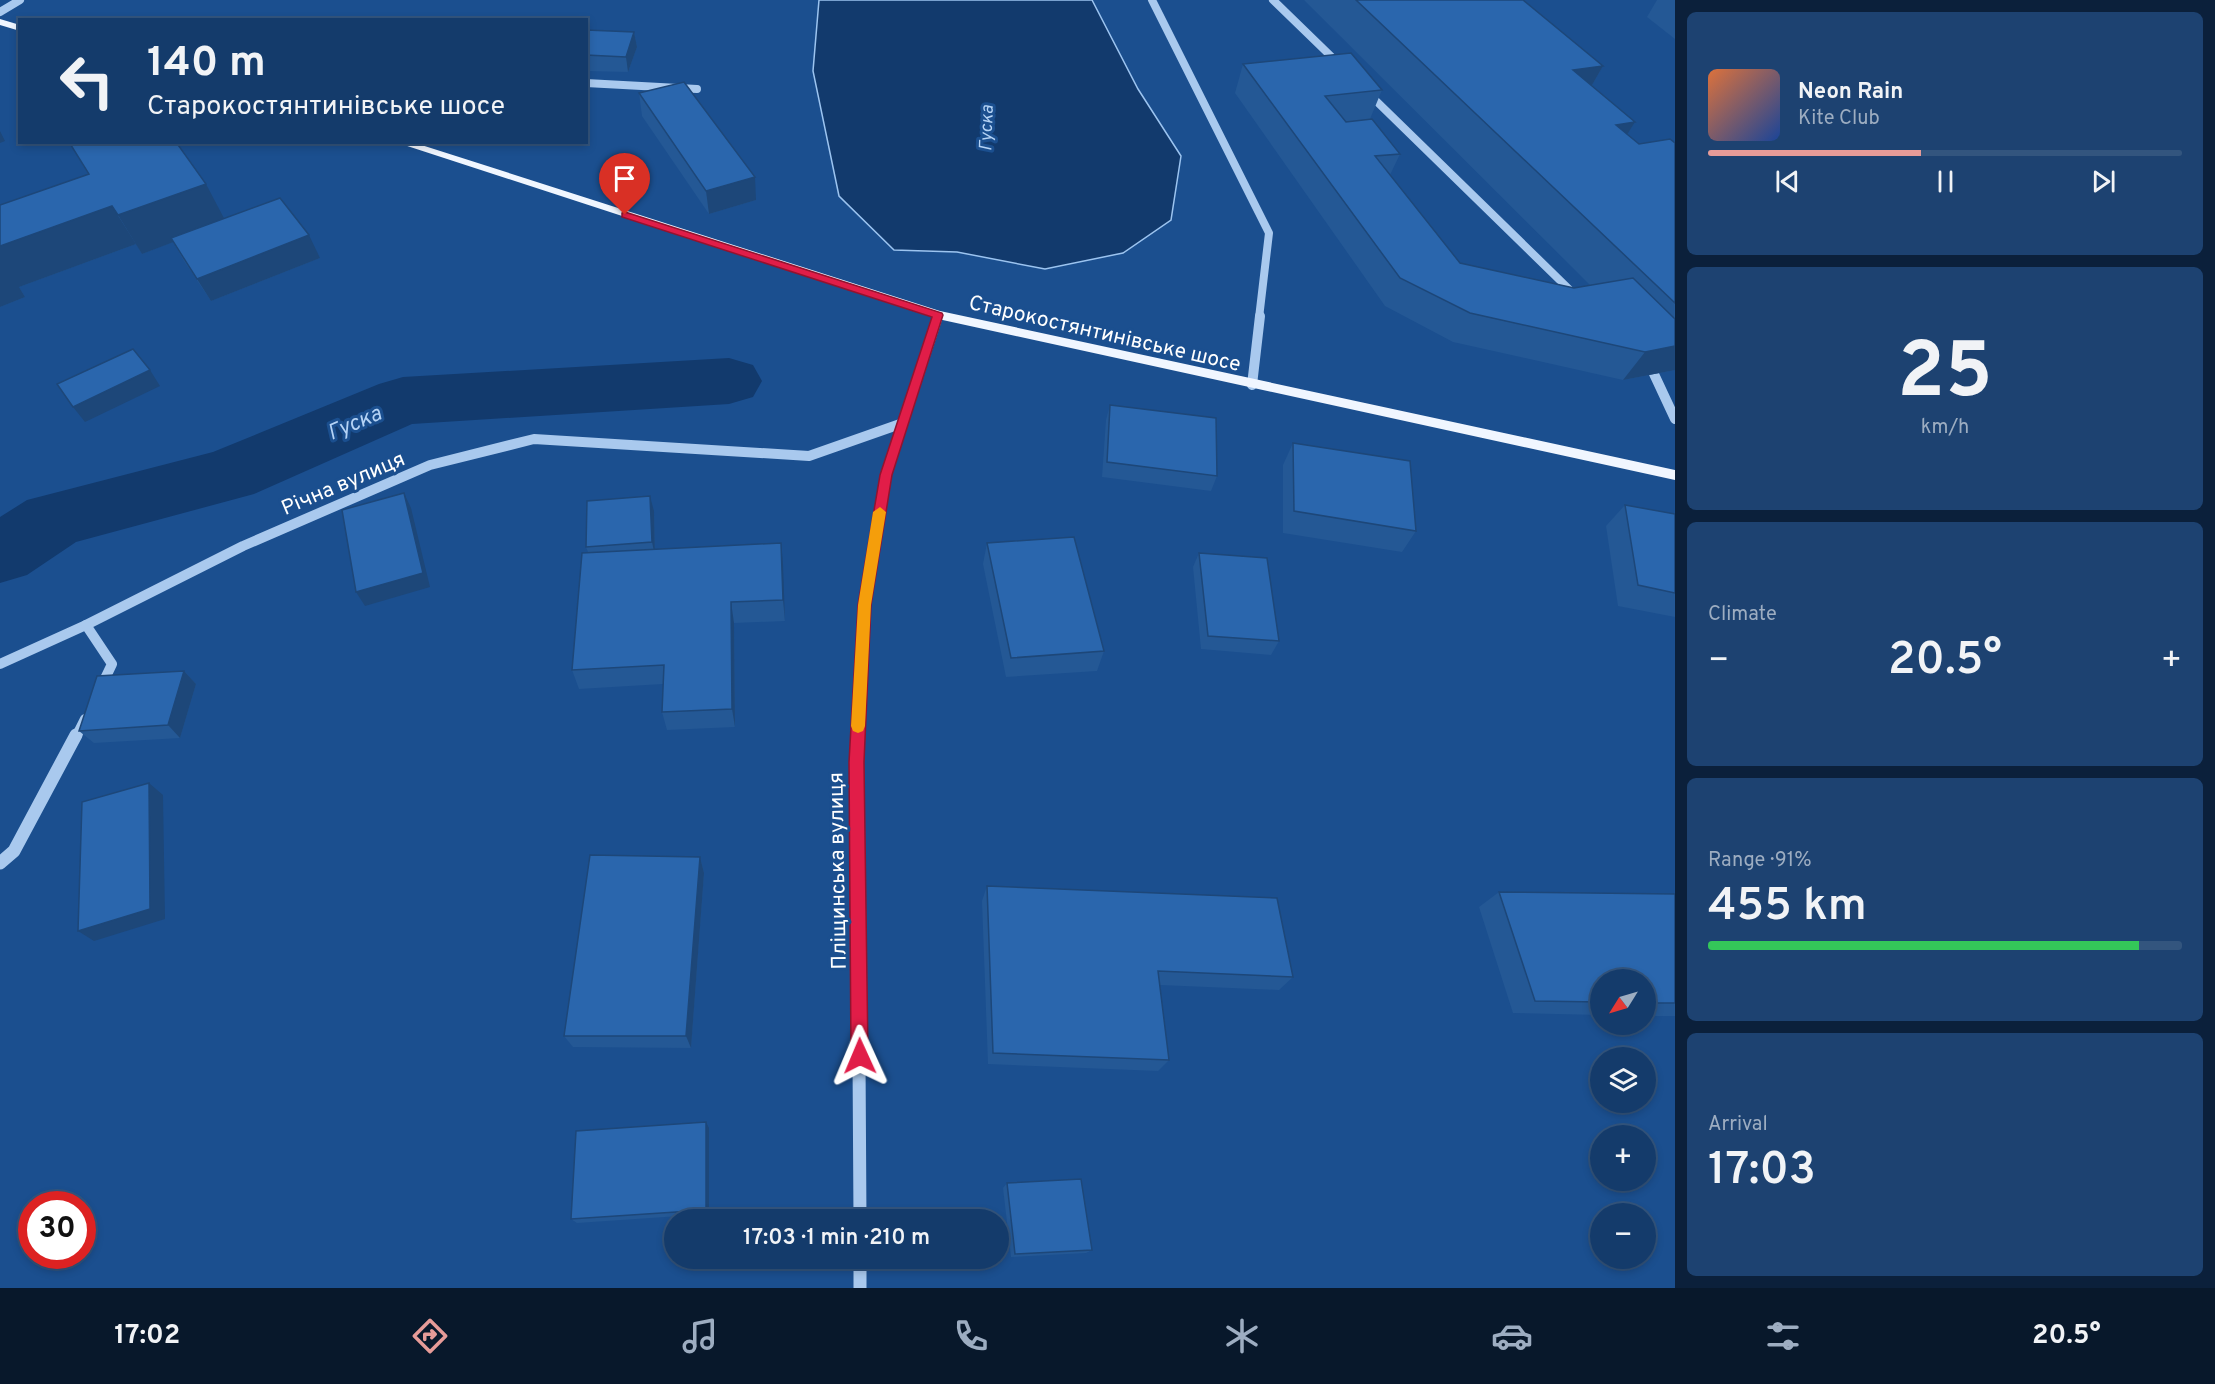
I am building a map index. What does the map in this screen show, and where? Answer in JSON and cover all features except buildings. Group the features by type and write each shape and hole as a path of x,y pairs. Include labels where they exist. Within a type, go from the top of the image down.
{"main road":[{"path":"0,22 18,27"},
{"name":"Старокостянтинівське шосе","path":"406,144 938,315 1675,475"}],"street":[{"path":"0,12 20,0"},
{"path":"1152,0 1269,233 1252,385"},
{"path":"1273,0 1348,74"},
{"path":"588,83 697,89"},
{"path":"1365,90 1582,302"},
{"name":"Пліщинська вулиця","path":"860,1209 856,762 864,605 886,475 938,315"},
{"path":"1654,374 1675,419"},
{"name":"Річна вулиця","path":"0,664 86,625 243,546 430,465 534,439 809,456 903,423"},
{"path":"86,625 112,664 97,695"},
{"path":"0,863 14,851 92,706"},
{"path":"860,1269 860,1288"}],"water":[{"path":"819,0 1092,0 1138,89 1181,156 1171,220 1123,253 1045,269 957,252 894,250 839,196 813,71"}],"waterway":[{"name":"Гуска","path":"0,554 53,520 229,475 403,401 729,381"}],"slow traffic":[{"path":"858,726 864,605 880,512"}],"route":[{"path":"625,215 938,315 886,475 864,605 856,762 860,1056"}]}
